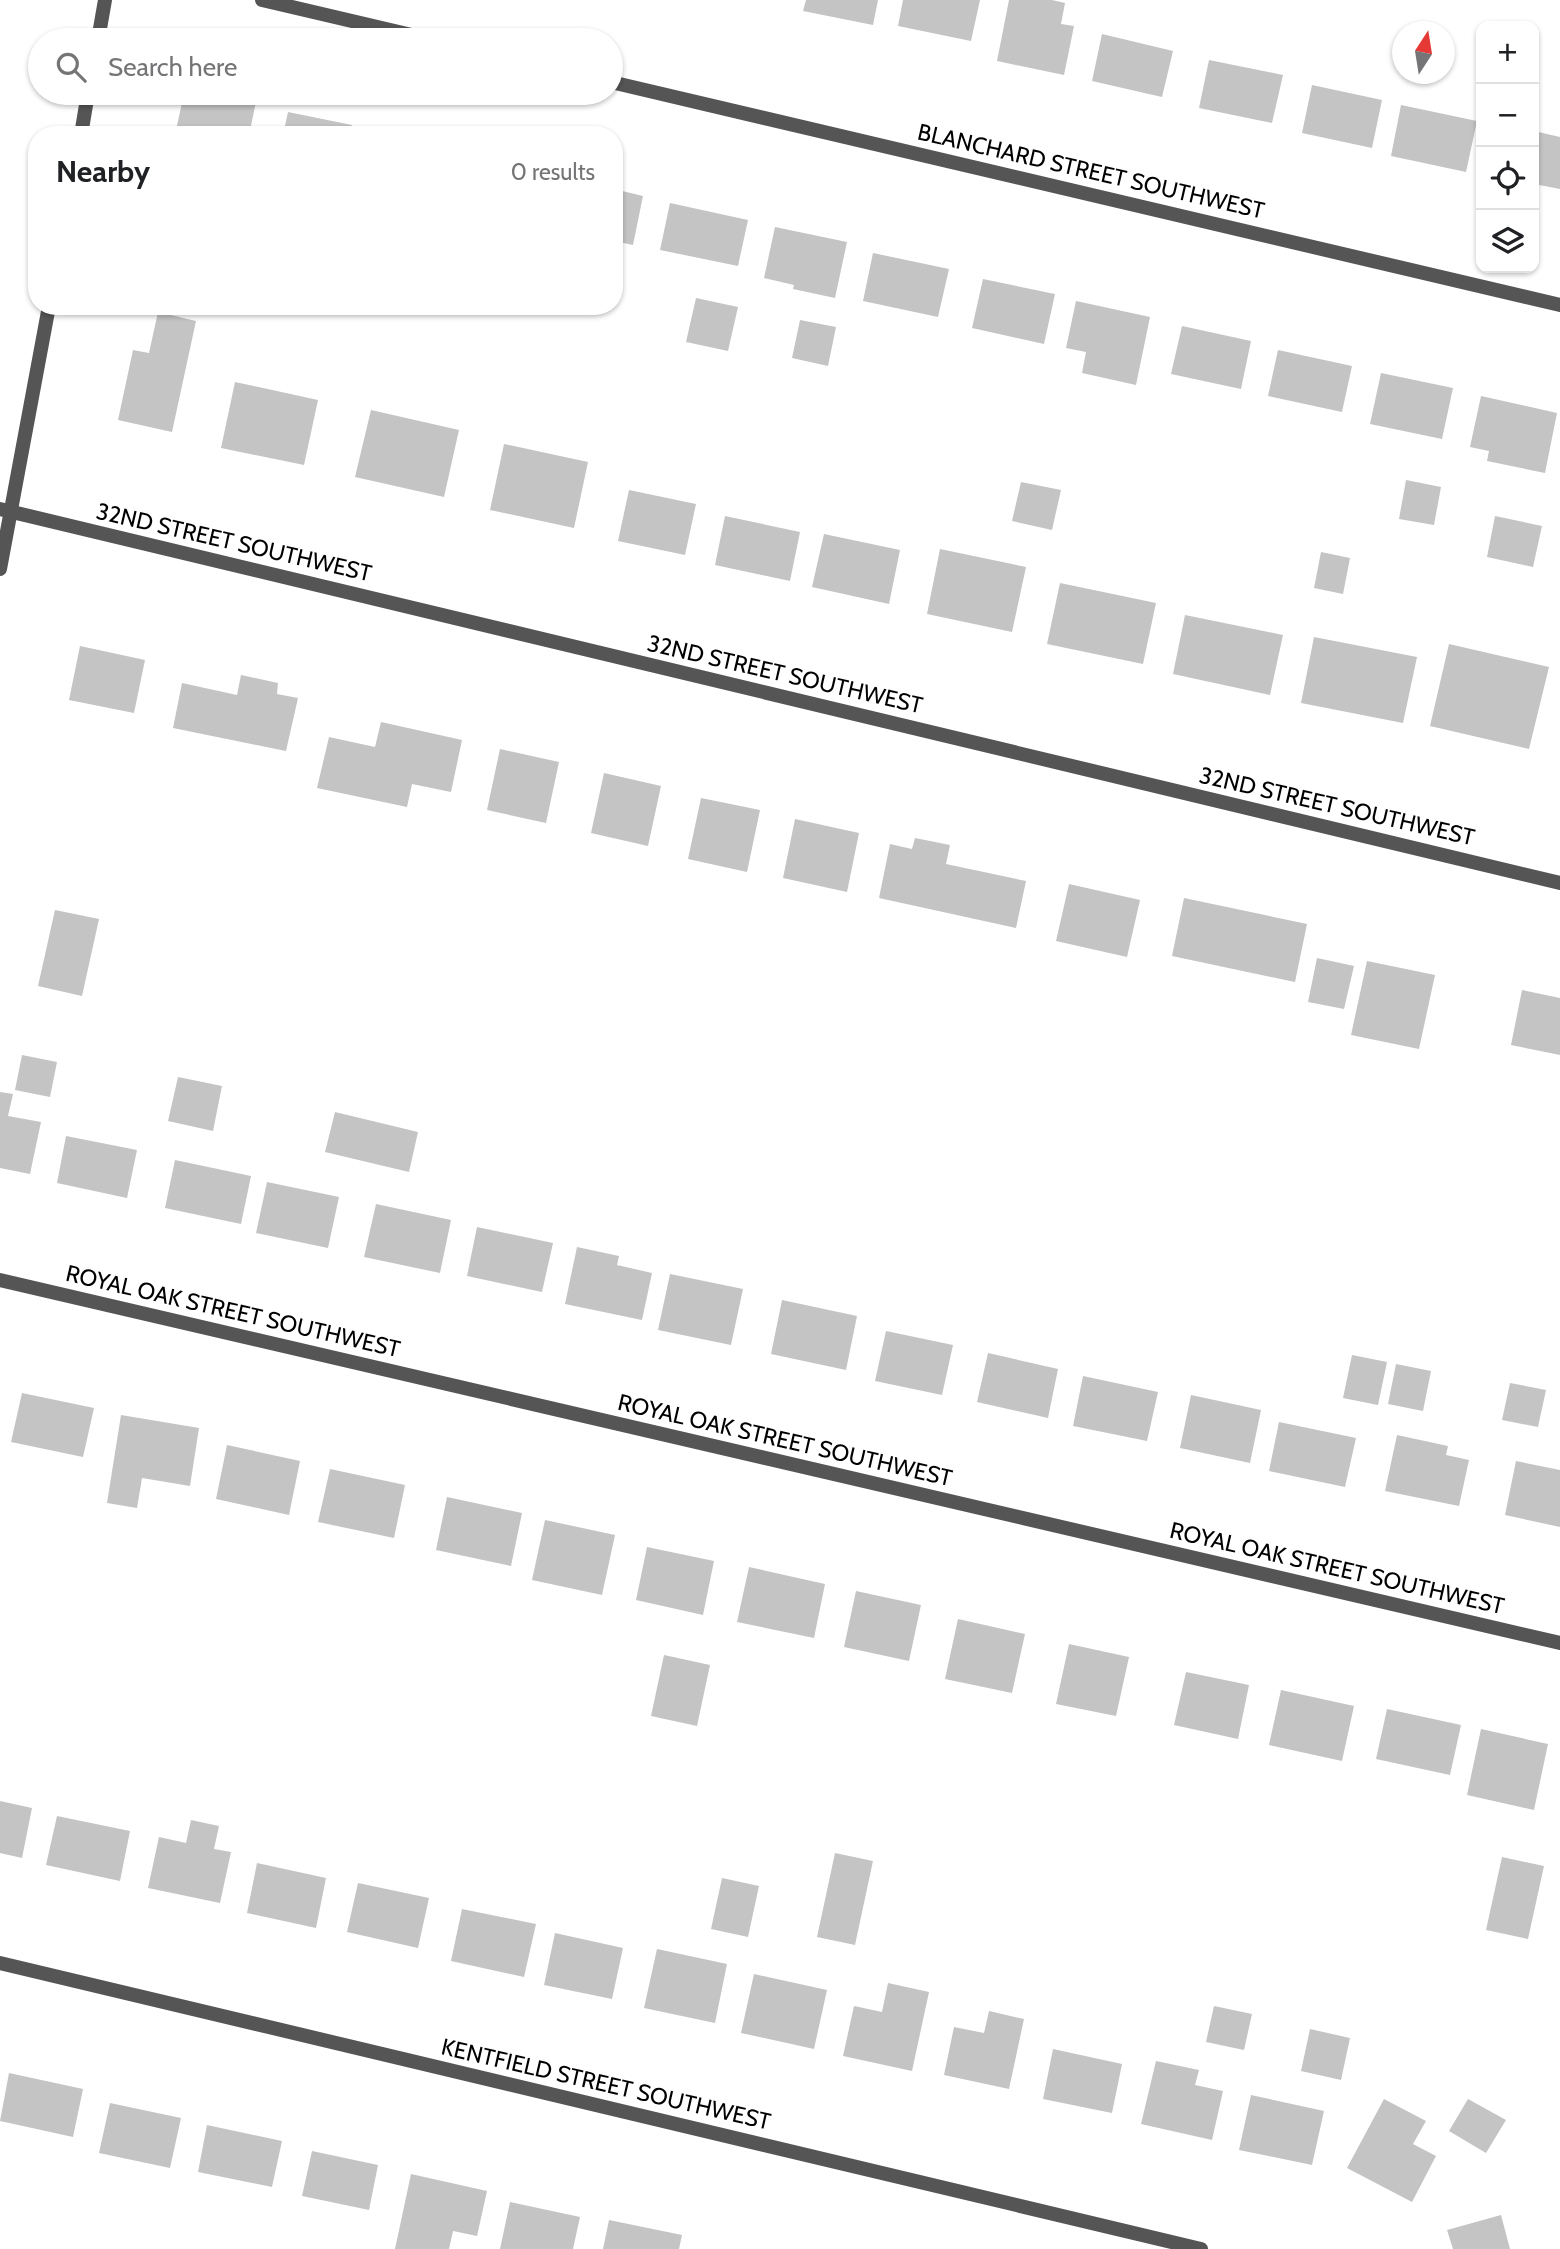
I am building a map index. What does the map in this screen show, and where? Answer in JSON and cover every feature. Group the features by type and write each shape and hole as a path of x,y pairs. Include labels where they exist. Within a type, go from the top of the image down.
{"street":[{"path":"100,28 105,0"},
{"path":"262,0 382,28"},
{"name":"BLANCHARD STREET SOUTHWEST","path":"623,85 1560,305"},
{"path":"82,126 86,105"},
{"path":"0,569 6,511 47,315"},
{"name":"32ND STREET SOUTHWEST","path":"6,511 1560,883"},
{"name":"ROYAL OAK STREET SOUTHWEST","path":"0,1280 1560,1643"},
{"name":"KENTFIELD STREET SOUTHWEST","path":"0,1963 1202,2249"}],"building":[{"path":"806,0 878,0 873,25 803,11"},
{"path":"903,0 980,0 971,41 898,26"},
{"path":"1009,0 1052,0 1065,3 1061,24 1074,26 1064,75 997,61"},
{"path":"1102,34 1173,51 1162,97 1092,81"},
{"path":"1209,60 1283,75 1272,123 1199,108"},
{"path":"1312,85 1382,100 1372,148 1302,133"},
{"path":"181,105 255,105 251,126 177,126"},
{"path":"1401,105 1476,121 1466,172 1391,156"},
{"path":"288,112 352,125 352,126 285,126"},
{"path":"1539,132 1560,137 1560,189 1539,185"},
{"path":"623,191 643,196 633,245 623,243"},
{"path":"670,203 748,220 738,266 660,250"},
{"path":"775,227 847,242 835,298 793,289 794,285 764,278"},
{"path":"873,253 949,269 938,317 863,301"},
{"path":"983,279 1055,294 1044,344 972,328"},
{"path":"696,298 738,307 728,351 686,342"},
{"path":"1076,301 1150,317 1136,385 1082,373 1086,352 1066,348"},
{"path":"157,315 196,321 172,432 118,420 133,350 149,353"},
{"path":"800,320 836,327 828,366 792,358"},
{"path":"1182,326 1251,341 1241,389 1171,374"},
{"path":"1278,350 1352,366 1342,412 1268,396"},
{"path":"1381,373 1453,388 1442,439 1370,424"},
{"path":"235,382 318,400 304,465 221,448"},
{"path":"1481,396 1557,413 1545,473 1487,461 1489,451 1470,447"},
{"path":"371,410 459,430 444,497 355,477"},
{"path":"504,444 588,462 574,528 490,510"},
{"path":"1406,480 1441,487 1434,525 1399,519"},
{"path":"1021,482 1061,490 1052,530 1012,521"},
{"path":"629,490 696,504 685,555 618,541"},
{"path":"725,516 800,532 790,581 715,565"},
{"path":"1495,516 1542,526 1533,567 1487,557"},
{"path":"824,534 900,550 889,604 812,587"},
{"path":"940,549 1026,567 1012,632 927,614"},
{"path":"1321,552 1350,558 1343,594 1314,588"},
{"path":"1060,583 1156,603 1143,664 1047,644"},
{"path":"1185,615 1283,635 1270,695 1173,674"},
{"path":"1314,637 1417,657 1403,723 1301,703"},
{"path":"1449,644 1549,667 1529,749 1430,726"},
{"path":"80,646 145,660 134,713 69,700"},
{"path":"241,675 278,683 277,694 298,698 286,751 173,728 182,683 237,695"},
{"path":"381,722 462,740 451,792 412,784 407,807 317,788 329,737 375,747"},
{"path":"500,749 559,762 546,823 487,810"},
{"path":"604,773 661,786 648,846 591,833"},
{"path":"701,798 760,810 747,872 688,859"},
{"path":"795,819 859,833 847,892 783,878"},
{"path":"915,838 950,845 946,864 1026,881 1016,928 879,898 890,844 912,849"},
{"path":"1069,884 1140,900 1127,957 1056,941"},
{"path":"1184,898 1307,924 1295,982 1172,956"},
{"path":"55,910 99,919 82,996 38,986"},
{"path":"1317,958 1354,966 1344,1009 1308,1002"},
{"path":"1367,961 1435,975 1419,1049 1351,1035"},
{"path":"1522,990 1560,998 1560,1055 1511,1045"},
{"path":"22,1055 57,1062 50,1097 15,1090"},
{"path":"178,1077 222,1086 213,1131 168,1121"},
{"path":"0,1092 13,1094 8,1116 41,1122 30,1174 0,1168"},
{"path":"335,1112 418,1132 409,1172 325,1152"},
{"path":"66,1136 137,1150 127,1198 57,1183"},
{"path":"175,1160 251,1176 241,1224 165,1208"},
{"path":"267,1182 339,1197 328,1248 256,1233"},
{"path":"376,1204 451,1220 440,1273 364,1257"},
{"path":"477,1227 553,1243 542,1292 467,1276"},
{"path":"577,1247 619,1256 617,1265 652,1273 642,1320 565,1304"},
{"path":"670,1274 743,1289 731,1345 658,1330"},
{"path":"782,1300 857,1316 846,1370 771,1354"},
{"path":"886,1331 953,1345 942,1395 875,1381"},
{"path":"988,1353 1058,1369 1048,1418 977,1402"},
{"path":"1352,1355 1387,1362 1378,1405 1343,1398"},
{"path":"1396,1364 1431,1371 1423,1411 1388,1404"},
{"path":"1083,1376 1158,1392 1147,1441 1073,1426"},
{"path":"1510,1383 1546,1390 1538,1427 1502,1420"},
{"path":"22,1393 94,1408 83,1457 11,1442"},
{"path":"1191,1395 1261,1410 1250,1463 1180,1448"},
{"path":"121,1415 199,1428 190,1486 142,1478 137,1508 107,1503"},
{"path":"1279,1422 1356,1438 1345,1487 1269,1471"},
{"path":"1397,1435 1448,1446 1446,1455 1469,1460 1459,1506 1385,1491"},
{"path":"227,1445 300,1461 289,1515 216,1499"},
{"path":"1516,1461 1560,1470 1560,1527 1505,1515"},
{"path":"330,1469 405,1485 394,1538 318,1522"},
{"path":"447,1497 522,1513 511,1566 436,1550"},
{"path":"545,1520 615,1535 602,1595 532,1580"},
{"path":"647,1547 714,1561 703,1615 636,1600"},
{"path":"749,1567 825,1584 814,1638 737,1622"},
{"path":"856,1591 921,1605 909,1661 844,1647"},
{"path":"958,1619 1025,1634 1012,1693 945,1679"},
{"path":"1069,1644 1129,1657 1116,1716 1056,1704"},
{"path":"664,1655 710,1665 697,1726 651,1716"},
{"path":"1186,1672 1249,1685 1238,1739 1174,1725"},
{"path":"1281,1690 1354,1706 1342,1761 1269,1745"},
{"path":"1387,1709 1461,1725 1450,1775 1376,1759"},
{"path":"1481,1729 1548,1744 1534,1810 1467,1795"},
{"path":"0,1801 32,1808 22,1858 0,1853"},
{"path":"57,1816 130,1831 120,1881 46,1865"},
{"path":"191,1820 219,1826 214,1849 231,1852 220,1903 148,1888 159,1837 186,1843"},
{"path":"835,1853 873,1861 855,1945 817,1937"},
{"path":"1502,1857 1544,1866 1528,1939 1486,1930"},
{"path":"257,1863 326,1878 316,1928 247,1913"},
{"path":"722,1878 759,1886 748,1937 711,1929"},
{"path":"358,1883 429,1898 418,1948 347,1932"},
{"path":"462,1909 536,1924 524,1977 451,1961"},
{"path":"555,1933 623,1948 612,1999 544,1985"},
{"path":"657,1949 727,1964 715,2023 644,2008"},
{"path":"754,1974 827,1990 814,2049 741,2033"},
{"path":"888,1983 929,1992 912,2071 843,2056 854,2006 882,2012"},
{"path":"1214,2006 1252,2014 1244,2050 1206,2042"},
{"path":"989,2011 1024,2019 1009,2089 944,2075 954,2027 984,2033"},
{"path":"1310,2029 1350,2038 1341,2080 1301,2071"},
{"path":"1053,2049 1122,2064 1112,2113 1043,2099"},
{"path":"1156,2061 1199,2070 1195,2085 1223,2091 1212,2140 1141,2124"},
{"path":"9,2073 83,2089 73,2137 0,2121"},
{"path":"1251,2095 1324,2111 1312,2165 1239,2150"},
{"path":"1384,2099 1426,2121 1413,2144 1436,2156 1412,2202 1347,2168"},
{"path":"1468,2099 1506,2120 1486,2153 1449,2131"},
{"path":"110,2103 181,2118 170,2168 99,2153"},
{"path":"207,2125 282,2141 272,2187 198,2172"},
{"path":"312,2151 378,2165 369,2210 302,2196"},
{"path":"411,2174 487,2191 477,2236 453,2231 449,2249 395,2249"},
{"path":"510,2202 580,2217 573,2249 500,2249"},
{"path":"1501,2215 1510,2249 1453,2249 1447,2230"},
{"path":"609,2220 682,2235 679,2249 603,2249"}]}
